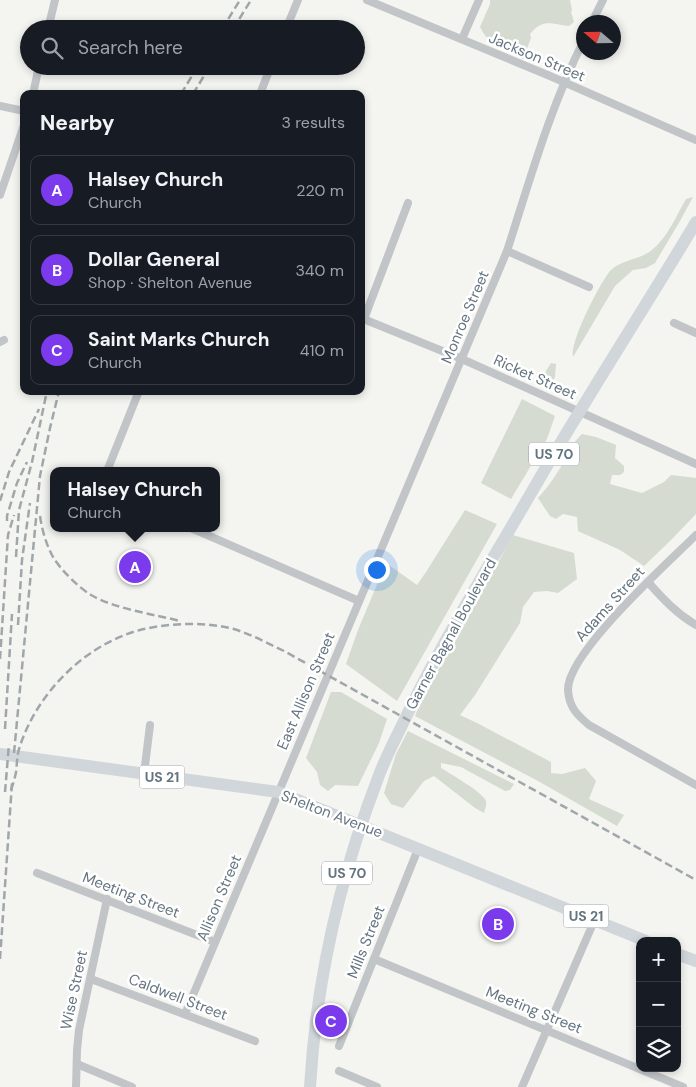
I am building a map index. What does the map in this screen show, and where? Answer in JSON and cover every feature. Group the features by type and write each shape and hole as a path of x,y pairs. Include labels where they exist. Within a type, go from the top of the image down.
{"main road":[{"name":"Garner Bagnal Boulevard","path":"310,1087 314,1037 325,964 334,922 361,826 395,738 418,690 465,606 579,412 696,222"},
{"name":"Shelton Avenue","path":"0,754 278,792 637,937"},
{"path":"681,955 696,961"}],"street":[{"path":"50,20 55,0"},
{"path":"290,20 298,0"},
{"name":"Jackson Street","path":"367,0 550,76 696,140"},
{"path":"462,40 479,0"},
{"path":"596,15 603,0"},
{"name":"Monroe Street","path":"359,600 507,251 535,162 564,83 576,57"},
{"path":"34,90 37,75"},
{"path":"262,90 267,75"},
{"path":"0,106 20,110"},
{"path":"0,195 20,137"},
{"path":"365,314 408,203"},
{"path":"507,251 589,287"},
{"name":"Ricket Street","path":"365,320 462,359 696,464"},
{"path":"674,323 696,333"},
{"path":"109,467 137,395"},
{"path":"200,532 359,600"},
{"name":"Adams Street","path":"696,535 624,605 585,652 571,675 568,689 570,703 578,716 589,725 696,785"},
{"path":"648,582 665,602 696,625"},
{"name":"East Allison Street","path":"278,792 359,600"},
{"path":"144,774 150,725"},
{"name":"Allison Street","path":"185,1014 278,792"},
{"name":"Mills Street","path":"339,1046 418,849"},
{"name":"Meeting Street","path":"37,873 215,942"},
{"name":"Wise Street","path":"76,1087 79,1030 107,900"},
{"path":"522,1087 595,919"},
{"name":"Meeting Street","path":"374,959 683,1087"},
{"name":"Caldwell Street","path":"91,979 255,1041"},
{"path":"77,1064 132,1087"},
{"path":"339,1072 377,1087"}],"shaded area":[{"path":"490,0 570,0 574,22 569,26 548,23 539,26 530,34 531,38 523,59 493,43 480,27"},
{"path":"693,197 655,263 646,268 633,270 615,286 573,357 573,350 580,326 593,299 611,270 620,264 643,256 658,245 686,199"},
{"path":"551,363 556,364 555,377 551,385 546,384 543,380"},
{"path":"522,399 555,416 547,439 511,499 481,483"},
{"path":"582,434 616,445 615,458 624,466 624,472 620,475 612,475 610,484 642,493 664,482 671,475 696,478 696,514 644,566 620,550 578,531 577,517 563,514 556,519 550,516 538,498 554,478 573,445"},
{"path":"465,510 497,524 397,701 346,664 358,630 386,563 417,585"},
{"path":"513,535 574,553 577,579 558,593 547,591 534,592 523,607 520,623 475,695 460,715 551,762 551,773 562,774 585,768 596,781 589,799 624,815 617,826 538,781 415,716 423,696"},
{"path":"331,692 341,692 387,719 379,743 358,786 335,785 328,791 320,785 317,772 306,758"},
{"path":"408,731 514,784 510,790 505,791 461,767 441,763 441,768 484,797 486,807 484,813 434,776 424,781 403,808 391,804 384,793 396,754"}],"railway":[{"path":"228,20 240,0"},
{"path":"239,20 251,0"},
{"path":"183,90 193,75"},
{"path":"195,90 205,75"},
{"path":"16,557 19,510 32,462 46,395"},
{"path":"14,753 40,476 58,395"},
{"path":"0,501 9,472 39,409"},
{"path":"7,521 17,483 27,462"},
{"path":"18,625 22,560 30,503"},
{"path":"0,659 8,535 14,515"},
{"path":"40,516 48,547 56,562 86,592 111,604 180,621"},
{"path":"5,729 12,614"},
{"path":"11,790 16,774 19,749 37,709 65,674 82,660 100,647 119,637 140,630 179,624 219,626 260,639 284,651 696,880"},
{"path":"5,792 9,744"},
{"path":"0,959 12,783"}],"place":[{"name":"Halsey Church","path":"135,567"},
{"name":"Dollar General","path":"498,924"},
{"name":"Saint Marks Church","path":"331,1021"}]}
